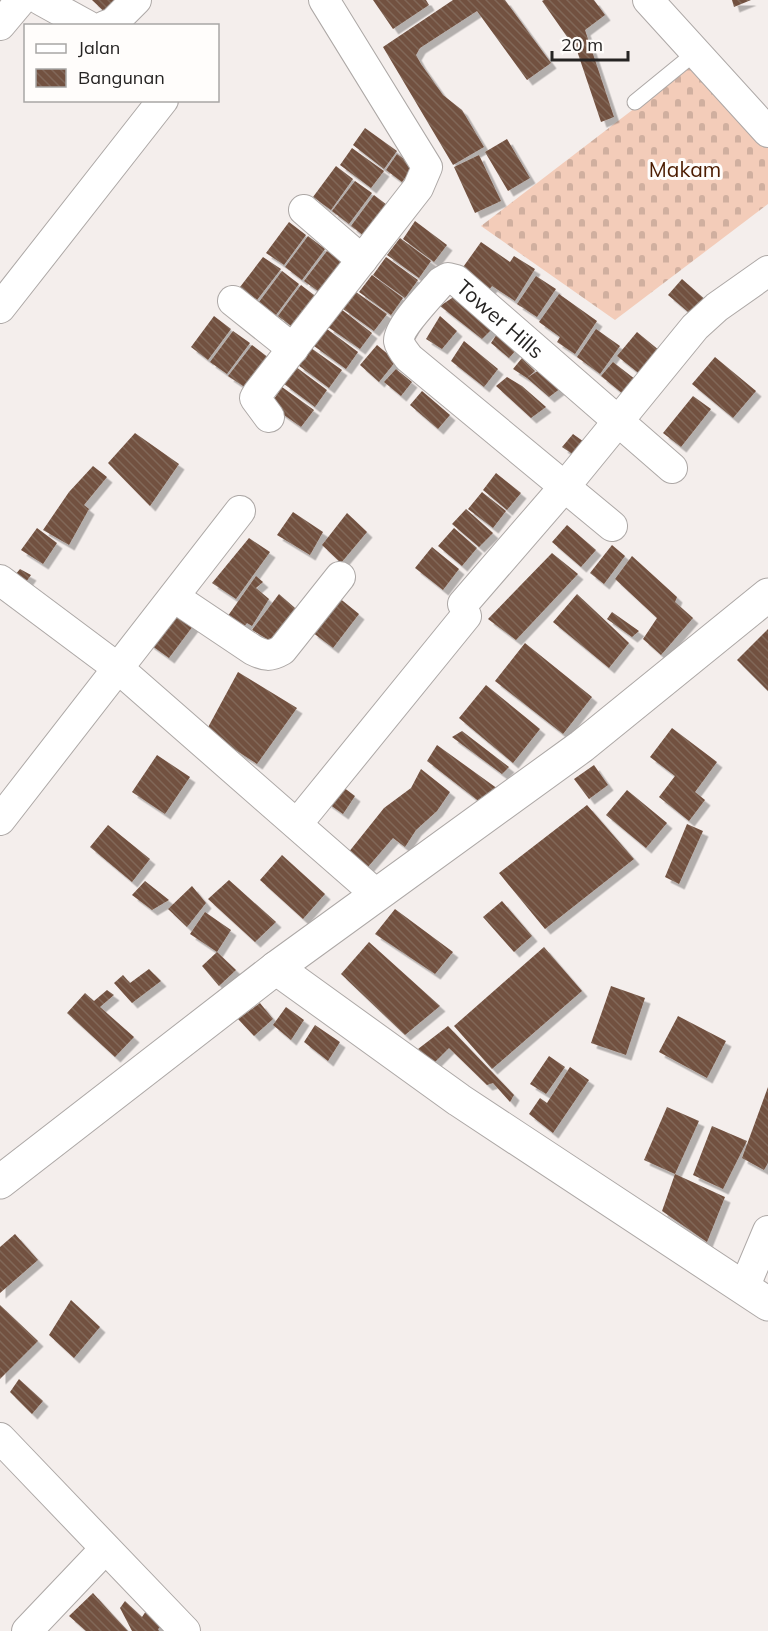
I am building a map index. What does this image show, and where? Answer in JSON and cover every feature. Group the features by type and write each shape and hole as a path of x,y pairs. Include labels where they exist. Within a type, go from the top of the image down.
{"main road":[{"path":"0,1182 276,968 582,746 768,595"},
{"path":"276,968 459,1100 756,1296"}],"street":[{"path":"0,25 21,0"},
{"path":"41,0 83,24"},
{"path":"269,417 255,398 423,180 427,167 324,0"},
{"path":"661,5 695,53 768,132"},
{"path":"0,308 162,102"},
{"path":"304,210 362,260"},
{"path":"297,824 465,610 695,327 717,307 768,271"},
{"name":"Tower Hills","path":"612,526 566,485 409,358 402,349 399,341 404,328 441,282 448,278 456,280 672,468"},
{"path":"233,301 293,349"},
{"path":"0,820 240,511"},
{"path":"174,597 253,651 265,656 282,650 340,577"},
{"path":"0,580 119,669 376,894"},
{"path":"756,1296 768,1231"},
{"path":"0,1438 185,1631"},
{"path":"39,1627 105,1550"}],"lane":[{"path":"635,102 695,53"}],"green space":[{"name":"Makam","path":"695,62 768,143 768,204 615,320 481,226"}],"building":[{"path":"92,0 128,0 111,18"},
{"path":"373,0 426,0 429,5 393,29"},
{"path":"453,0 505,0 551,63 527,80 477,11 420,48 416,55 421,64 443,95 462,110 484,147 453,165 383,47"},
{"path":"594,0 605,15 585,30 614,117 601,122 573,39 570,41 542,1"},
{"path":"732,0 751,0 734,7"},
{"path":"365,128 397,151 384,169 353,145"},
{"path":"507,139 530,178 508,191 485,152"},
{"path":"352,148 384,171 371,188 340,165"},
{"path":"397,154 414,166 402,182 386,170"},
{"path":"479,155 501,201 475,213 454,167"},
{"path":"336,166 353,179 331,210 313,197"},
{"path":"355,181 372,193 349,224 332,211"},
{"path":"374,195 391,208 368,239 351,226"},
{"path":"415,221 447,245 434,262 403,239"},
{"path":"289,222 306,235 284,265 266,253"},
{"path":"308,236 325,249 302,280 285,267"},
{"path":"400,238 431,261 419,278 387,255"},
{"path":"481,242 510,262 514,256 535,269 515,301 492,286 489,290 461,270"},
{"path":"327,251 344,263 322,294 304,281"},
{"path":"263,257 281,269 257,300 240,287"},
{"path":"386,257 418,280 405,298 373,275"},
{"path":"282,271 299,284 276,315 259,302"},
{"path":"372,275 403,298 391,315 359,292"},
{"path":"536,276 556,289 537,317 517,304"},
{"path":"682,279 708,302 694,317 668,295"},
{"path":"301,285 318,298 295,329 278,316"},
{"path":"356,292 387,314 374,331 343,309"},
{"path":"458,294 494,327 482,339 440,306"},
{"path":"559,294 597,321 575,354 557,342 560,337 539,322"},
{"path":"341,309 372,333 360,349 328,327"},
{"path":"214,316 231,329 208,360 191,347"},
{"path":"440,316 457,331 442,349 426,339"},
{"path":"327,329 358,352 346,369 314,346"},
{"path":"596,329 620,346 600,374 577,357"},
{"path":"233,331 250,343 227,374 210,362"},
{"path":"637,332 660,351 641,375 617,356"},
{"path":"497,334 517,349 509,358 491,343"},
{"path":"464,341 498,369 484,387 451,361"},
{"path":"252,345 269,358 246,388 228,376"},
{"path":"377,345 396,361 379,382 360,365"},
{"path":"311,348 342,370 329,388 298,365"},
{"path":"715,357 756,391 733,418 692,384"},
{"path":"522,358 535,371 527,378 513,369"},
{"path":"613,362 640,383 628,398 601,376"},
{"path":"296,367 327,390 315,407 284,384"},
{"path":"542,368 561,388 549,397 527,378"},
{"path":"396,369 412,382 401,396 384,382"},
{"path":"507,377 522,386 546,407 531,418 496,386"},
{"path":"282,387 314,410 301,427 270,405"},
{"path":"422,391 450,415 438,429 410,405"},
{"path":"693,396 711,409 681,447 663,433"},
{"path":"135,433 179,464 150,506 108,463"},
{"path":"573,434 587,444 577,457 562,447"},
{"path":"93,466 107,477 84,505 89,509 69,545 43,530 69,492"},
{"path":"496,473 521,493 507,510 483,490"},
{"path":"482,492 506,511 493,528 468,509"},
{"path":"466,509 493,533 479,547 452,524"},
{"path":"293,512 323,532 310,555 277,535"},
{"path":"347,513 367,532 341,563 322,545"},
{"path":"567,525 596,550 581,567 552,542"},
{"path":"37,528 57,543 43,564 21,550"},
{"path":"454,528 477,548 462,566 438,546"},
{"path":"249,538 270,552 236,599 212,583"},
{"path":"612,545 625,556 604,584 590,573"},
{"path":"432,547 459,569 443,590 415,568"},
{"path":"552,553 578,574 516,640 488,619"},
{"path":"632,556 677,597 675,602 693,618 661,655 643,639 657,618 615,579"},
{"path":"20,569 31,575 26,582 15,575"},
{"path":"256,576 263,582 256,588 269,599 252,626 247,623 241,631 225,620"},
{"path":"279,594 303,615 277,645 252,630"},
{"path":"577,594 629,643 609,668 553,622"},
{"path":"338,597 359,614 333,648 312,632"},
{"path":"174,611 193,626 169,658 148,643"},
{"path":"612,612 639,631 632,637 607,619"},
{"path":"768,629 768,691 737,660"},
{"path":"525,643 592,697 563,734 495,681"},
{"path":"238,672 297,708 257,764 206,731"},
{"path":"486,685 540,729 513,763 459,718"},
{"path":"672,728 717,762 695,792 705,800 689,821 659,797 675,776 650,757"},
{"path":"462,731 509,767 502,774 452,737"},
{"path":"437,745 498,789 481,803 427,761"},
{"path":"157,755 190,777 165,814 132,792"},
{"path":"594,765 608,785 589,799 574,779"},
{"path":"421,769 450,792 437,811 416,830 405,847 393,838 367,868 348,853 384,808 411,788"},
{"path":"339,784 355,796 343,814 326,802"},
{"path":"627,790 667,823 646,848 606,815"},
{"path":"587,805 634,859 545,929 499,873"},
{"path":"687,824 703,831 679,884 665,877"},
{"path":"108,825 150,859 132,882 90,847"},
{"path":"282,855 325,894 303,919 260,880"},
{"path":"229,880 276,922 255,942 208,899"},
{"path":"145,881 169,900 152,910 132,895"},
{"path":"192,886 206,903 187,927 168,909"},
{"path":"502,901 532,936 514,952 483,917"},
{"path":"395,909 453,952 435,974 375,934"},
{"path":"205,912 231,930 217,952 190,934"},
{"path":"369,942 440,1006 405,1035 341,974"},
{"path":"544,947 582,991 492,1069 454,1026"},
{"path":"217,952 236,970 219,986 202,966"},
{"path":"149,969 161,981 132,1003 114,983 123,975 130,983"},
{"path":"611,986 645,998 626,1055 591,1043"},
{"path":"107,990 114,995 100,1007 134,1037 115,1057 67,1013 85,993 94,1001"},
{"path":"260,1003 273,1019 254,1036 238,1019"},
{"path":"286,1007 304,1020 291,1040 273,1025"},
{"path":"678,1016 726,1041 707,1078 659,1052"},
{"path":"315,1025 340,1042 328,1061 304,1042"},
{"path":"448,1026 514,1095 510,1102 493,1083 487,1085 449,1048 433,1064 418,1049"},
{"path":"549,1056 565,1067 546,1094 530,1084"},
{"path":"570,1067 589,1080 553,1133 529,1114 540,1098 547,1103"},
{"path":"768,1087 768,1163 764,1170 742,1158"},
{"path":"667,1107 699,1121 675,1174 644,1160"},
{"path":"712,1126 747,1141 723,1189 693,1175"},
{"path":"675,1174 725,1197 707,1242 662,1211"},
{"path":"15,1234 38,1260 0,1293 0,1247"},
{"path":"71,1300 100,1327 74,1358 49,1335"},
{"path":"0,1305 38,1341 0,1379"},
{"path":"19,1379 43,1401 32,1414 10,1392"},
{"path":"93,1593 128,1631 86,1631 69,1616"},
{"path":"125,1601 142,1617 148,1608 164,1623 158,1629 159,1631 132,1631 120,1608"}]}
